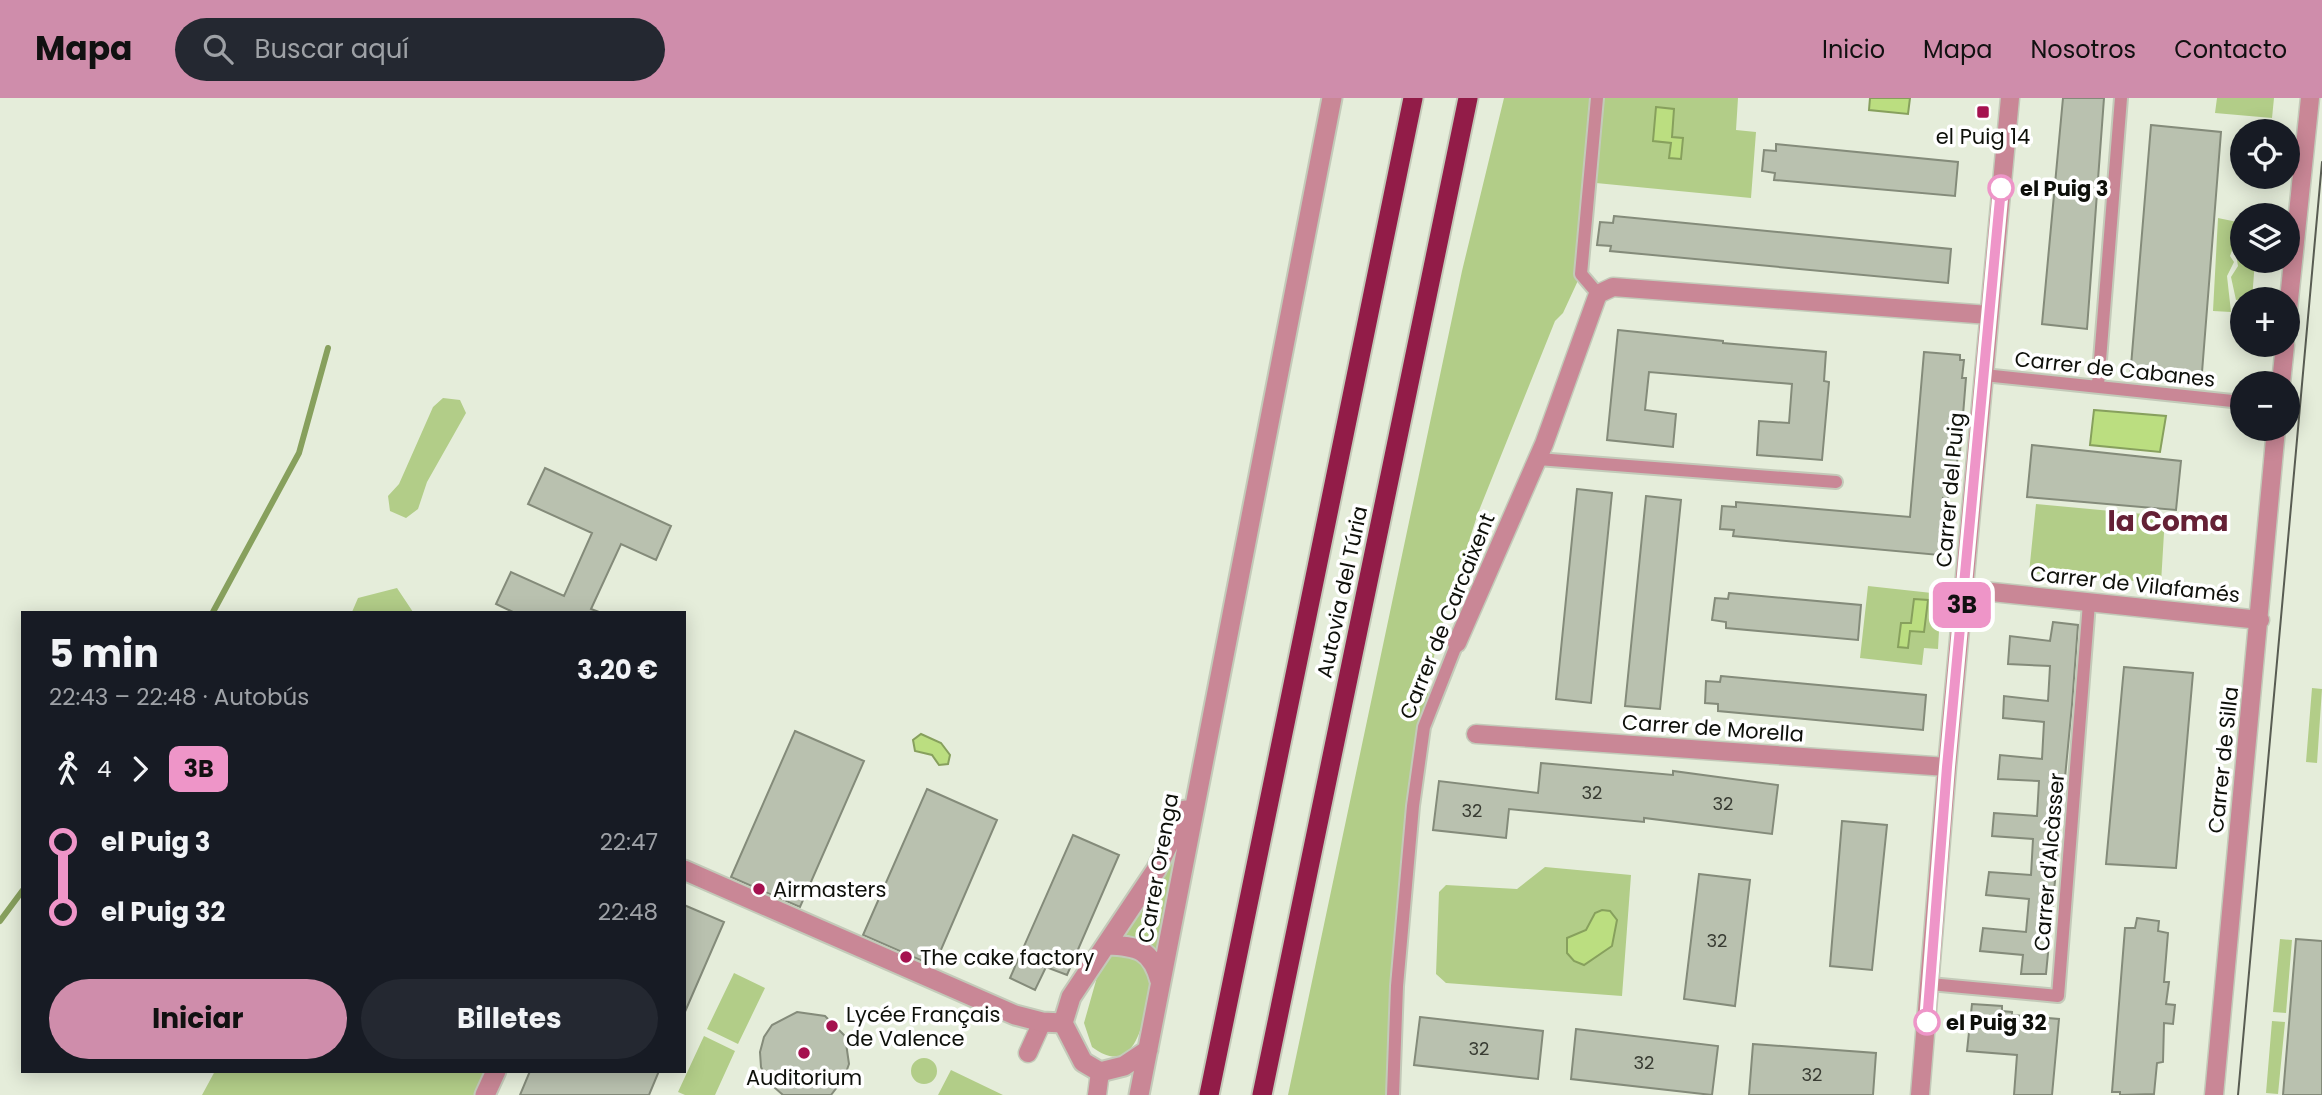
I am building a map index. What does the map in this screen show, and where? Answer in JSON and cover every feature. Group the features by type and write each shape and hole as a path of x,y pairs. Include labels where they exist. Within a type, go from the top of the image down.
{"highway":[{"name":"Autovia del Túria","path":"1209,1095 1413,98"},
{"name":"Autovia del Túria","path":"1262,1095 1468,98"}],"street":[{"path":"1196,787 1332,98"},
{"path":"1597,98 1581,274 1598,294 1613,287 1989,315"},
{"name":"Carrer del Puig","path":"1920,1095 1947,767 2010,98"},
{"path":"2098,385 2121,98"},
{"path":"2290,287 2310,98"},
{"name":"Carrer de Carcaixent","path":"1393,1095 1397,986 1413,806 1424,727 1457,643 1538,459 1598,294"},
{"name":"Carrer de Cabanes","path":"1984,375 2230,401"},
{"name":"Carrer de Silla","path":"2214,1095 2275,441"},
{"path":"1538,459 1836,482"},
{"name":"Carrer de Vilafamés","path":"1964,589 2260,620"},
{"name":"Carrer d'Alcàsser","path":"1930,984 2058,996 2089,603"},
{"name":"Carrer de Morella","path":"1476,734 1947,767"},
{"name":"Carrer Orenga","path":"1063,1023 1071,997 1156,870 1196,787"},
{"name":"Carrer Orenga","path":"1139,1095 1196,787"},
{"path":"686,871 1015,1015 1042,1023 1063,1023 1083,1062 1100,1072 1124,1066 1148,1050"},
{"path":"1107,945 1126,946 1144,952 1156,964 1160,982"},
{"path":"1028,1053 1042,1023"},
{"path":"1097,1095 1100,1072"},
{"path":"485,1095 495,1073"}],"shaded area":[{"path":"1504,98 1593,98 1587,261 1563,313 1555,321 1478,513 1436,644 1417,765 1397,1095 1288,1095 1462,271"},
{"path":"1602,98 1738,98 1736,130 1756,132 1751,198 1596,183"},
{"path":"1870,98 1910,98 1908,114 1869,110"},
{"path":"2217,98 2274,98 2272,118 2215,113"},
{"path":"1656,107 1674,109 1672,137 1683,138 1681,159 1669,158 1671,143 1653,141"},
{"path":"2218,218 2230,220 2230,270 2227,276 2230,312 2213,311"},
{"path":"2234,273 2254,273 2253,287 2233,287 2231,277"},
{"path":"443,398 460,400 466,413 427,482 418,509 406,518 390,511 388,496 399,484 433,407"},
{"path":"2094,410 2166,416 2160,452 2090,445"},
{"path":"2036,504 2165,516 2161,583 2029,573"},
{"path":"1868,586 1941,594 1938,649 1924,648 1922,665 1860,658"},
{"path":"397,588 412,611 352,611 358,598"},
{"path":"1914,599 1928,600 1924,632 1910,631 1908,648 1898,647 1901,623 1911,623"},
{"path":"2312,688 2322,689 2317,763 2306,762"},
{"path":"921,734 941,743 950,755 948,764 939,765 932,755 915,751 913,740"},
{"path":"1178,839 1155,950 1141,940 1124,934"},
{"path":"1545,867 1631,875 1622,996 1446,983 1436,974 1439,892 1446,885 1517,889"},
{"path":"1610,911 1617,920 1612,946 1584,965 1574,961 1567,953 1567,938 1586,930 1595,913"},
{"path":"2280,939 2292,940 2286,1013 2273,1012"},
{"path":"1115,953 1138,957 1152,975 1138,1036 1131,1048 1121,1055 1108,1056 1092,1047 1084,1023 1101,963"},
{"path":"734,973 765,988 738,1044 707,1029"},
{"path":"2272,1021 2285,1022 2278,1094 2266,1093"},
{"path":"704,1036 735,1051 715,1095 685,1095 678,1092"},
{"path":"924,1058 933,1062 937,1071 933,1080 924,1084 915,1080 911,1071 915,1062"},
{"path":"951,1070 1003,1095 938,1095"},
{"path":"214,1073 491,1073 481,1095 202,1095"}],"building":[{"path":"2063,98 2104,98 2087,329 2042,324"},
{"path":"2151,125 2221,132 2201,385 2130,378"},
{"path":"1776,144 1958,162 1955,196 1774,180 1775,173 1762,171 1764,150 1776,151"},
{"path":"1614,216 1951,249 1948,283 1610,251 1611,246 1597,245 1600,222 1613,223"},
{"path":"1618,330 1826,352 1824,381 1829,382 1822,460 1757,455 1759,421 1789,423 1792,384 1649,372 1645,410 1676,414 1673,447 1607,440"},
{"path":"1924,352 1960,355 1960,360 1964,360 1962,378 1966,378 1955,486 1949,485 1948,499 1943,498 1939,555 1733,536 1734,530 1720,529 1722,506 1736,507 1736,502 1910,517"},
{"path":"2032,445 2181,461 2176,510 2027,497"},
{"path":"545,468 671,526 656,560 621,544 591,609 596,611 511,611 496,604 511,572 564,596 592,533 528,504"},
{"path":"1577,489 1612,493 1591,703 1556,699"},
{"path":"1646,496 1681,500 1660,709 1625,706"},
{"path":"1729,593 1861,605 1858,640 1726,628 1726,622 1712,620 1715,598 1728,599"},
{"path":"2053,622 2078,625 2072,705 2046,974 2021,974 2023,955 1980,951 1983,928 2026,932 2029,899 1986,895 1989,872 2031,875 2033,839 1992,836 1994,813 2037,816 2039,781 1998,779 2000,755 2042,759 2044,722 2003,718 2004,696 2048,701 2050,666 2008,664 2010,636 2050,641"},
{"path":"2124,667 2193,673 2176,868 2106,864"},
{"path":"1721,676 1926,695 1923,730 1718,711 1718,704 1705,703 1706,681 1720,682"},
{"path":"795,731 864,761 800,907 731,877"},
{"path":"1541,763 1673,775 1673,771 1778,785 1772,834 1644,818 1644,822 1509,809 1506,838 1433,830 1439,781 1538,793"},
{"path":"927,789 997,820 934,966 863,935"},
{"path":"1842,821 1887,825 1872,970 1830,966"},
{"path":"1073,835 1119,855 1067,975 1046,967 1035,990 1010,978"},
{"path":"1699,874 1750,880 1735,1006 1684,999"},
{"path":"686,906 724,922 686,1009"},
{"path":"2137,918 2159,921 2158,931 2168,933 2164,982 2169,982 2166,1004 2175,1005 2173,1024 2164,1023 2163,1062 2157,1063 2154,1094 2120,1095 2120,1092 2112,1092 2125,928 2135,928"},
{"path":"2296,939 2322,941 2322,1095 2283,1095"},
{"path":"1972,1004 2002,1006 2002,1011 2012,1012 2012,1015 2059,1019 2052,1095 2014,1095 2017,1055 1967,1051"},
{"name":"Auditorium","path":"797,1012 825,1016 845,1036 849,1064 844,1078 831,1095 783,1095 767,1081 761,1067 760,1052 764,1037 772,1025"},
{"path":"1420,1017 1543,1031 1538,1079 1414,1065"},
{"path":"1576,1029 1718,1046 1712,1095 1571,1079"},
{"path":"1753,1044 1876,1053 1873,1095 1749,1095"},
{"path":"529,1073 658,1073 649,1095 520,1095"}],"waterway":[{"path":"214,611 299,453 328,348"},
{"path":"0,921 21,893"}],"tram line":[{"path":"2238,1095 2322,162"}],"bus line":[{"name":"3B","path":"1927,1022 1947,767 2001,188"}],"place":[{"name":"el Puig 14","path":"1983,112"},
{"name":"el Puig 3","path":"2001,188"},
{"name":"Airmasters","path":"759,889"},
{"name":"The cake factory","path":"906,957"},
{"name":"el Puig 32","path":"1927,1022"},
{"name":"Lycée Français de Valence","path":"832,1026"},
{"name":"Auditorium","path":"804,1053"}],"district":[{"name":"la Coma","path":"2168,521"}]}
